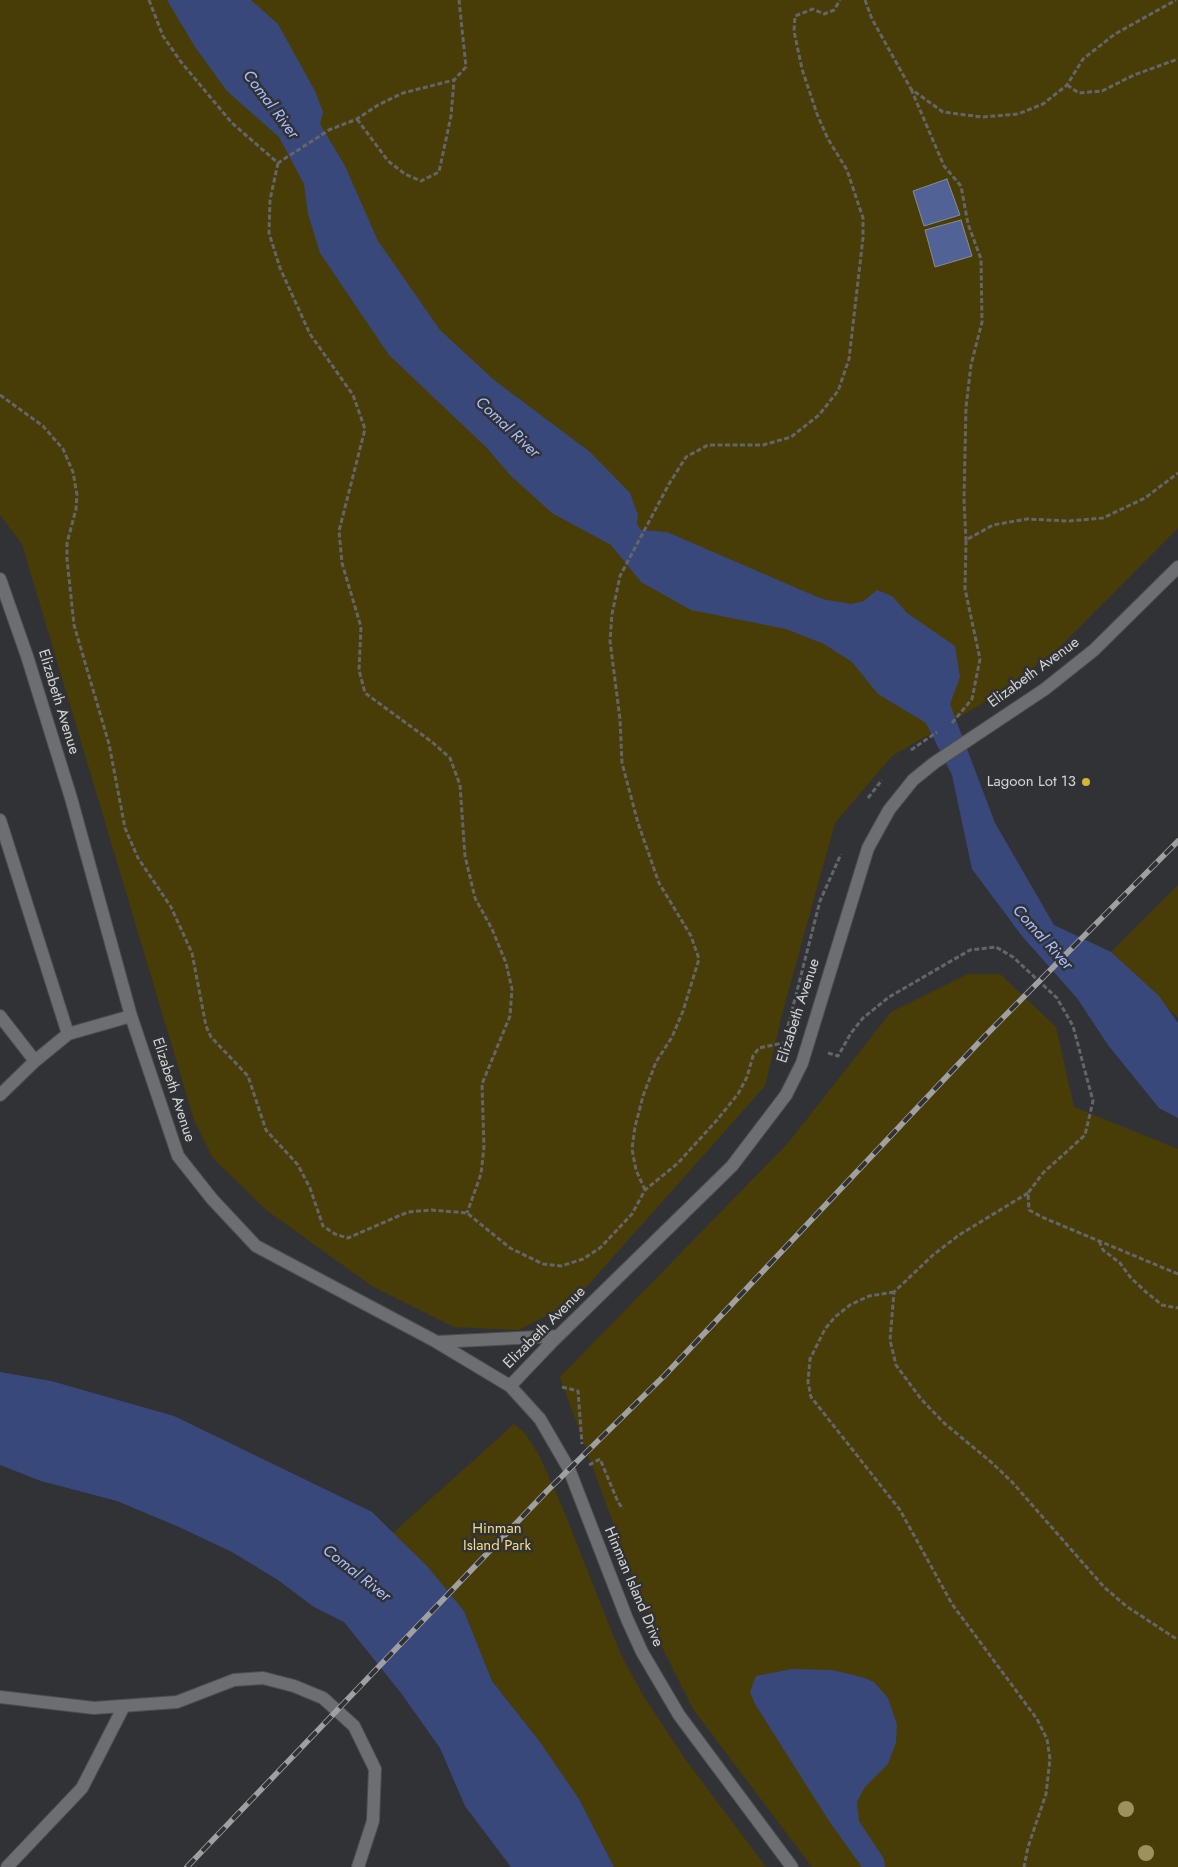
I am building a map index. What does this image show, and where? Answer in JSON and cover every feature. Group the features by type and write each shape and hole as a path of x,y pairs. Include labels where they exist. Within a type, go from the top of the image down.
{"street":[{"name":"Elizabeth Avenue","path":"0,579 27,656 71,798 131,1016 178,1156 212,1200 256,1246 436,1342 510,1386 558,1336 732,1166 786,1095 802,1063 868,848 889,810 913,780 934,763 1045,689 1094,650 1178,567"},
{"path":"0,820 68,1034"},
{"path":"0,1016 35,1061"},
{"path":"0,1095 35,1061 68,1034 131,1016"},
{"path":"436,1342 558,1336"},
{"name":"Hinman Island Drive","path":"510,1386 540,1419 563,1456 626,1619 642,1652 679,1715 792,1867"},
{"path":"0,1697 94,1708 124,1706 178,1702 234,1680 263,1678 294,1686 323,1698 354,1726 375,1769 373,1821 358,1867"},
{"path":"7,1867 82,1788 124,1706"}],"path":[{"path":"149,0 164,36 181,62 232,123 279,163"},
{"path":"459,0 466,67 454,80 403,93 378,105 357,119 329,130 279,163 270,200 269,233 295,305 310,334 353,395 365,428 339,531 342,563 360,627 359,670 365,693 432,742 450,758 460,785 465,856 475,898 492,929 506,963 512,989 510,1016 482,1084 484,1147 481,1174 467,1213"},
{"path":"645,1190 636,1170 632,1149 642,1096 656,1062 672,1037 683,1011 699,959 691,936 659,883 638,823 622,763 620,719 610,642 612,614 620,576 686,457 708,445 763,445 791,437 819,415 838,391 849,360 863,238 862,218 847,170 828,138 817,114 802,68 794,31 795,16 813,9 824,14 834,10 840,0"},
{"path":"865,0 872,19 912,89 944,166 961,186 968,224 981,260 982,322 971,366 966,406 964,500 966,540 965,589 980,659 972,698 951,724"},
{"path":"912,89 943,112 982,117 1018,114 1043,104 1067,85 1083,59 1114,34 1176,0"},
{"path":"1067,85 1079,93 1102,91 1178,59"},
{"path":"357,119 388,161 405,174 421,181 439,172 451,116 454,80"},
{"path":"0,395 43,426 63,449 74,472 77,495 76,510 67,543 67,559 78,639 109,744 125,828 138,858 171,907 192,952 206,1026 211,1037 248,1076 266,1130 298,1165 310,1188 323,1226 329,1230 348,1238 408,1212 431,1210 467,1213 510,1248 543,1264 561,1266 584,1259 600,1248 632,1214 645,1190 678,1162 734,1100 747,1078 753,1056 759,1048 783,1043 838,1056 851,1033 863,1018 889,997 970,950 996,947 1013,957 1057,998 1073,1026 1093,1101 1085,1135 1043,1173 1028,1193 959,1234 933,1255 894,1292 869,1296 850,1305 834,1317 825,1329 810,1360 808,1382 811,1397 900,1510 952,1604 1000,1672 1037,1719 1047,1738 1050,1759 1046,1794 1028,1847 1024,1867"},
{"path":"966,540 993,526 1027,519 1069,521 1103,518 1145,498 1178,472"},
{"path":"910,752 944,728"},
{"path":"867,800 872,791 887,774"},
{"path":"787,1028 820,901 842,852"},
{"path":"783,1043 785,1036"},
{"path":"1028,1193 1029,1210 1178,1274"},
{"path":"1099,1241 1103,1250 1120,1263 1146,1292 1162,1304 1178,1308"},
{"path":"894,1292 890,1340 896,1365 921,1399 944,1423 1012,1482 1104,1587 1126,1606 1178,1640"},
{"path":"562,1387 578,1391 582,1446"},
{"path":"587,1460 588,1465 600,1460 618,1502 623,1509"}],"green space":[{"path":"0,0 1178,0 1178,528 1056,651 980,705 892,756 835,823 784,1007 765,1086 574,1301 519,1330 454,1327 372,1286 266,1210 212,1157 194,1120 22,544 0,515"},
{"path":"1178,885 1178,1018 1111,952"},
{"path":"968,974 1000,974 1056,1027 1074,1107 1178,1149 1178,1867 812,1867 693,1709 648,1619 560,1377 788,1143 891,1012"},
{"name":"Hinman Island Park","path":"514,1424 525,1433 540,1457 563,1509 621,1655 643,1695 685,1759 766,1867 614,1867 579,1799 540,1742 492,1681 464,1611 428,1567 393,1533"}],"water":[{"name":"Comal River","path":"167,0 251,0 278,24 315,91 323,112 320,124 345,166 378,241 440,330 494,380 590,452 630,493 638,515 637,524 641,530 667,532 822,599 851,604 864,601 877,590 892,596 907,613 955,646 960,677 950,704 995,823 1054,925 1111,952 1159,996 1178,1023 1178,1118 1159,1108 1108,1045 1077,998 1022,936 972,869 952,775 926,723 878,694 852,662 824,644 786,629 691,610 641,582 611,545 552,513 510,475 486,447 389,355 320,253 308,214 304,184 279,137 227,91 195,47"},
{"name":"Comal River","path":"0,1372 51,1381 174,1416 372,1512 428,1567 464,1611 492,1681 540,1742 579,1799 614,1867 511,1867 465,1806 440,1748 401,1693 344,1622 314,1607 278,1580 232,1552 179,1527 117,1501 41,1481 0,1465"},
{"path":"792,1669 832,1670 862,1677 874,1682 888,1698 897,1725 896,1742 888,1764 865,1787 857,1802 859,1821 884,1859 885,1867 862,1867 829,1821 755,1704 750,1692 756,1676"}],"building":[{"path":"947,179 960,215 924,226 913,191"},
{"path":"961,220 972,256 935,267 925,230"}],"railway":[{"path":"187,1867 547,1491 665,1375 985,1036 1178,841"}],"place":[{"name":"Lagoon Lot 13","path":"1086,782"}]}
